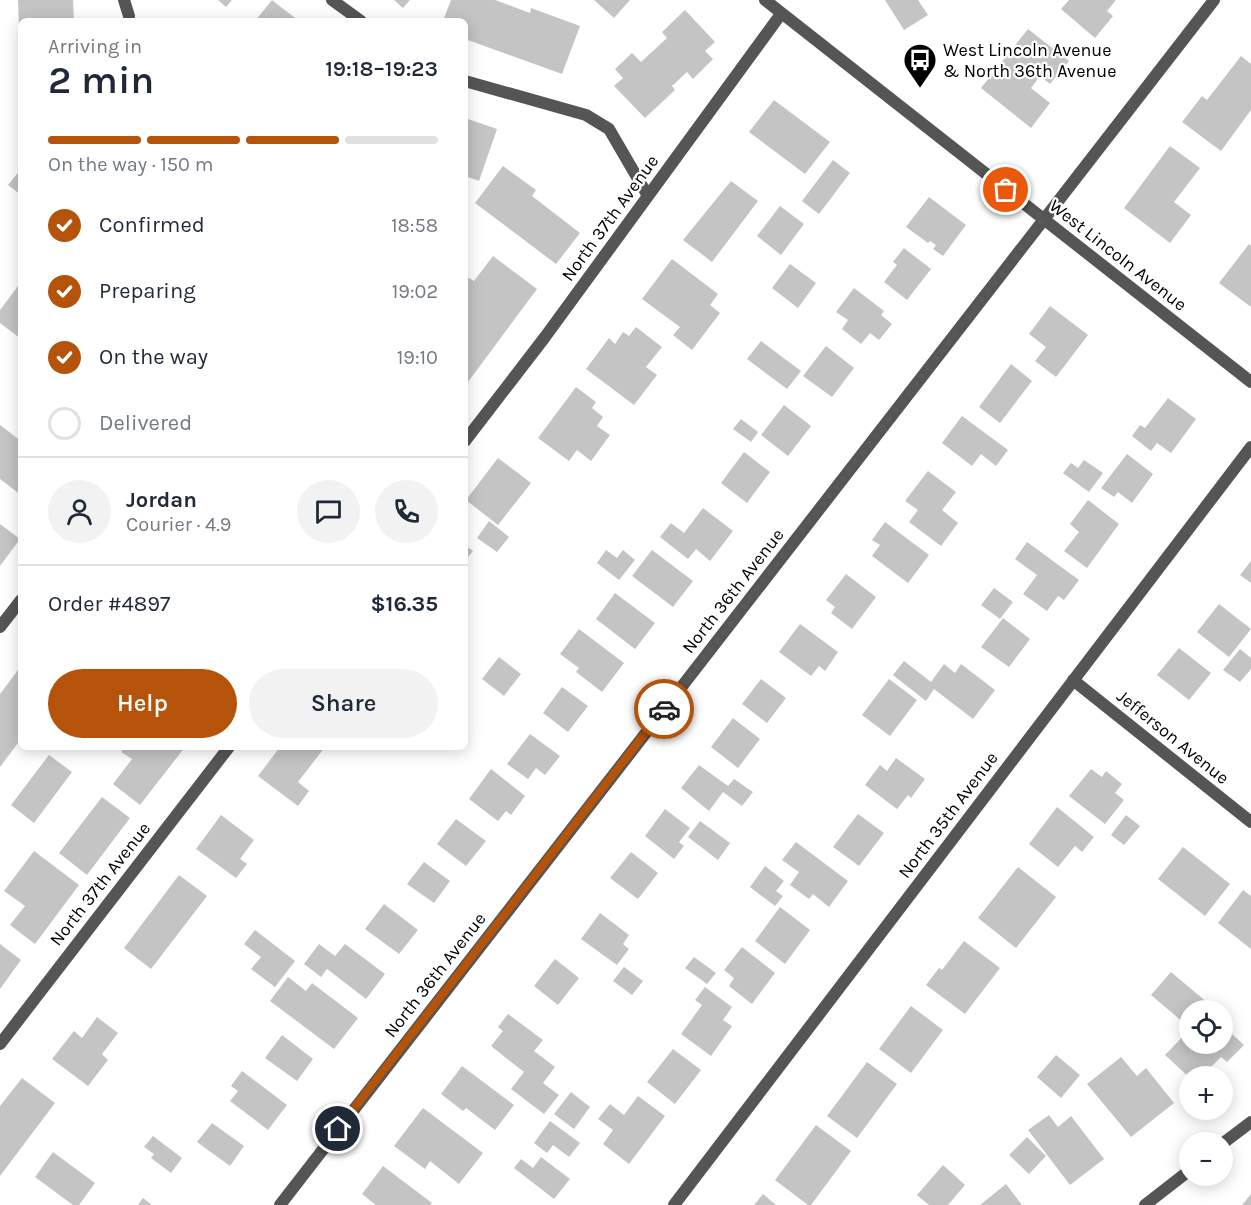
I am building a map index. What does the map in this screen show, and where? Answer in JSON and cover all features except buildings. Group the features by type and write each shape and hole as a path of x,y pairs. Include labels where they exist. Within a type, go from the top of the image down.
{"street":[{"path":"124,0 129,16"},
{"path":"332,0 357,18"},
{"name":"West Lincoln Avenue","path":"765,0 1251,381"},
{"name":"North 36th Avenue","path":"280,1205 1214,0"},
{"name":"North 37th Avenue","path":"468,437 781,14"},
{"path":"468,82 586,115 609,129 648,196"},
{"name":"North 35th Avenue","path":"674,1205 1251,447"},
{"path":"0,627 18,604"},
{"name":"Jefferson Avenue","path":"1073,680 1251,822"},
{"name":"North 37th Avenue","path":"0,1044 227,750"},
{"path":"1233,1136 1251,1122"},
{"path":"1145,1205 1179,1179"}],"way so far":[{"path":"664,709 1044,219 1006,190"}],"place":[{"name":"West Lincoln Avenue & North 36th Avenue","path":"920,89"}],"route":[{"path":"338,1129 664,709"}]}
